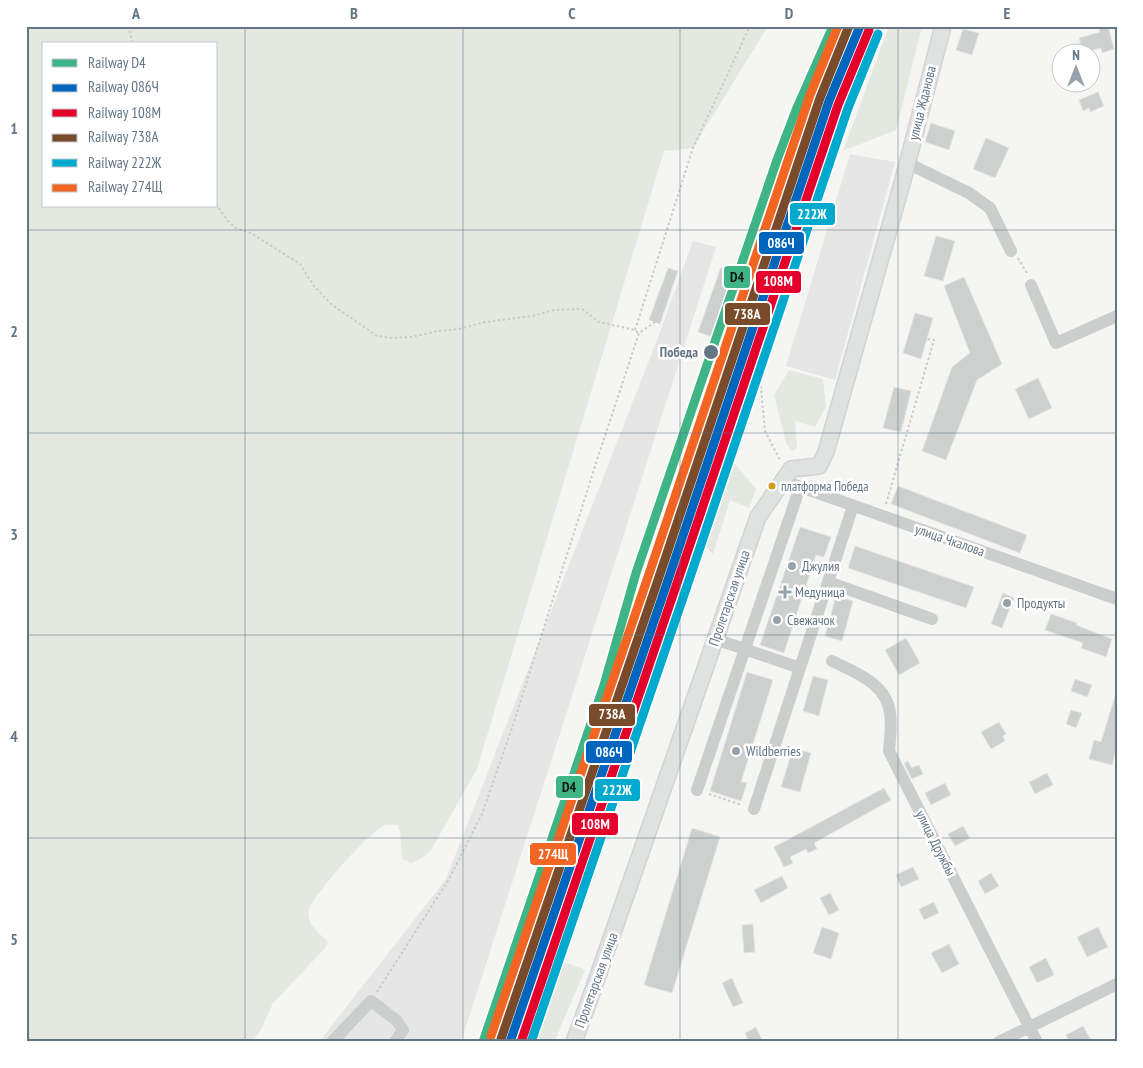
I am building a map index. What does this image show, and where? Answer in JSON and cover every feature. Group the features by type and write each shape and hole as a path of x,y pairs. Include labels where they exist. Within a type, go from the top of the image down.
{"main road":[{"name":"улица Жданова","path":"903,180 942,26"},
{"name":"Пролетарская улица","path":"574,1042 758,517 791,470 819,466 826,452 903,180"}],"street":[{"path":"907,162 969,193 990,208 1011,251"},
{"path":"1031,285 1056,343 1117,316"},
{"name":"улица Чкалова","path":"784,481 1117,599"},
{"path":"697,790 800,487"},
{"path":"754,809 853,506"},
{"path":"828,582 932,619"},
{"path":"715,639 800,668"},
{"name":"улица Дружбы","path":"832,661 873,682 881,690 888,703 891,714 889,751 1037,1042"},
{"path":"999,1042 1117,984"},
{"path":"332,1042 371,1001 396,1020 402,1030 395,1042"}],"path":[{"path":"128,26 132,42"},
{"path":"635,330 693,148 750,26"},
{"path":"218,207 228,221 237,229 251,233 300,264 314,286 331,304 377,336 392,338 411,337 459,329 485,322 532,316 554,310 582,309 599,322 635,330 639,334"},
{"path":"1011,251 1021,260 1031,285"},
{"path":"371,1001 449,879 482,814 511,734 594,469 639,334 655,322 672,272"},
{"path":"779,310 759,367 765,431 780,460"},
{"path":"882,516 893,486 934,340 927,339"},
{"path":"697,790 754,809"}],"shaded area":[{"path":"26,26 768,26 693,148 664,151 477,769 431,850 422,858 411,863 402,859 400,830 397,825 385,825 378,829 356,850 320,891 309,910 309,915 312,924 328,942 326,947 273,1003 261,1030 252,1042 26,1042"},
{"path":"889,26 924,26 921,31 896,130 843,151"},
{"path":"850,154 895,162 835,380 786,366"},
{"path":"693,241 716,247 461,1042 319,1042 446,879 659,335"},
{"path":"789,370 823,379 826,407 815,427 795,421 797,448 792,451 786,443 774,395"},
{"path":"731,459 756,489 749,508 730,500 713,554 703,544"},
{"path":"568,963 585,970 554,1042 520,1042 542,970"}],"building":[{"path":"1108,26 1114,49 1102,53 1100,42 1080,42 1079,38 1100,32 1099,28"},
{"path":"963,29 979,33 972,55 956,50"},
{"path":"1098,92 1104,106 1090,112 1089,108 1083,111 1079,100"},
{"path":"931,123 955,131 949,150 925,142"},
{"path":"986,138 1009,148 995,178 973,169"},
{"path":"936,236 955,241 943,281 924,276"},
{"path":"721,267 749,276 726,342 698,332"},
{"path":"668,268 678,271 660,324 649,320"},
{"path":"964,277 1002,364 977,380 946,460 922,451 952,367 970,353 944,286"},
{"path":"774,305 786,308 764,369 753,365"},
{"path":"915,313 933,318 921,359 903,353"},
{"path":"1038,378 1052,408 1029,419 1015,389"},
{"path":"894,387 911,391 901,432 883,428"},
{"path":"898,486 1027,535 1020,553 891,504"},
{"path":"800,527 831,537 824,557 816,555 784,653 760,645"},
{"path":"855,546 974,587 966,608 848,568"},
{"path":"1003,593 1014,598 1002,628 991,624"},
{"path":"836,596 853,601 842,641 825,636"},
{"path":"1051,614 1077,623 1076,625 1112,639 1106,657 1081,648 1083,643 1045,630"},
{"path":"906,638 920,663 899,675 885,650"},
{"path":"747,672 773,680 741,782 747,783 741,801 710,791"},
{"path":"813,676 828,680 819,716 803,711"},
{"path":"1075,679 1092,685 1087,697 1071,691"},
{"path":"1115,696 1117,696 1117,747 1112,765 1089,759 1094,740 1101,742"},
{"path":"1071,710 1082,713 1076,728 1066,724"},
{"path":"999,722 1006,734 1003,736 1005,741 991,749 981,732"},
{"path":"793,748 811,753 800,792 781,787"},
{"path":"908,761 912,768 919,765 923,774 912,779 904,763"},
{"path":"1047,773 1053,785 1035,794 1029,782"},
{"path":"945,783 951,795 931,805 925,793"},
{"path":"884,788 891,800 814,843 817,849 808,853 806,849 790,857 793,863 784,867 774,847"},
{"path":"963,826 970,838 955,846 948,834"},
{"path":"692,828 720,837 672,993 644,985"},
{"path":"913,867 919,879 901,887 896,875"},
{"path":"991,873 999,886 985,894 978,881"},
{"path":"782,876 788,888 761,903 754,890"},
{"path":"830,893 839,910 829,915 820,898"},
{"path":"934,902 939,913 924,920 919,909"},
{"path":"753,924 755,952 744,953 742,925"},
{"path":"822,927 839,933 831,959 813,953"},
{"path":"1098,927 1108,947 1087,957 1077,937"},
{"path":"949,944 959,964 942,973 931,953"},
{"path":"1046,958 1054,975 1037,983 1029,967"},
{"path":"732,978 743,1003 733,1007 722,983"},
{"path":"1083,1026 1092,1042 1069,1042 1066,1035"},
{"path":"756,1027 763,1042 749,1042 745,1033"}],"rail line":[{"name":"D4","path":"483,1042 604,685 636,573 777,160 796,110 833,26"},
{"name":"274Щ","path":"491,1036 810,95 838,26"},
{"name":"738А","path":"501,1039 820,98 849,26"},
{"name":"086Ч","path":"510,1042 829,101 860,26"},
{"name":"108М","path":"521,1042 838,105 869,30"},
{"name":"222Ж","path":"531,1042 848,108 878,34"}],"place":[{"name":"Победа","path":"711,352"},
{"name":"платформа Победа","path":"772,486"},
{"name":"Джулия","path":"792,566"},
{"name":"Медуница","path":"785,592"},
{"name":"Продукты","path":"1007,603"},
{"name":"Свежачок","path":"777,620"},
{"name":"Wildberries","path":"736,751"}]}
